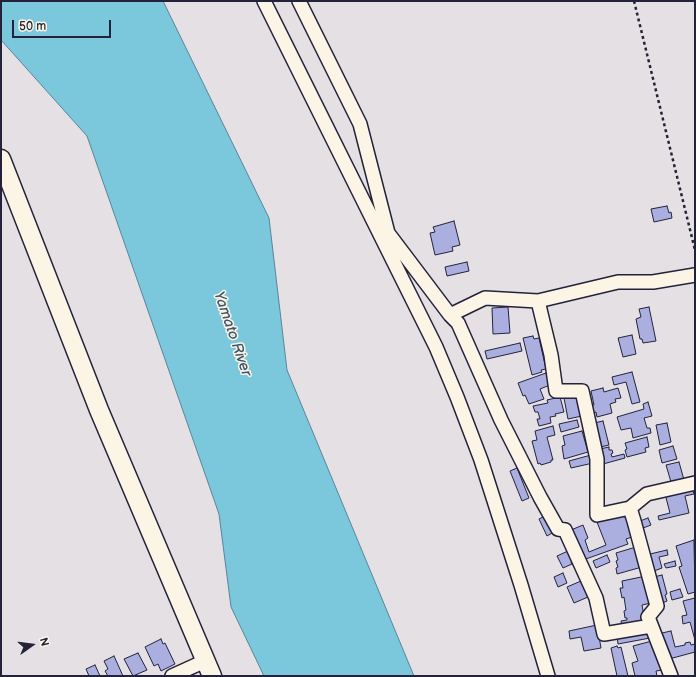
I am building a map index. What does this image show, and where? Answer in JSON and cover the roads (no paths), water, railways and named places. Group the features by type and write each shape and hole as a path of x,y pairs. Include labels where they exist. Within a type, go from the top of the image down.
{"street":[{"path":"264,1 385,235 436,347 480,460 521,585 548,676"},
{"path":"298,1 360,124 385,235 458,323 502,420 540,497 558,529 565,530 596,598 604,634 651,626"},
{"path":"1,158 99,410 208,669 174,676"},
{"path":"450,315 485,298 538,301 618,282 653,282 695,275"},
{"path":"538,301 551,354 556,391 582,391 597,459 597,515 630,508 647,494 695,483"},
{"path":"630,508 657,606 648,617 671,676"}],"water":[{"name":"Yamato River","path":"1,1 163,1 269,218 287,370 414,676 264,676 231,607 219,514 87,136 1,40"}]}
